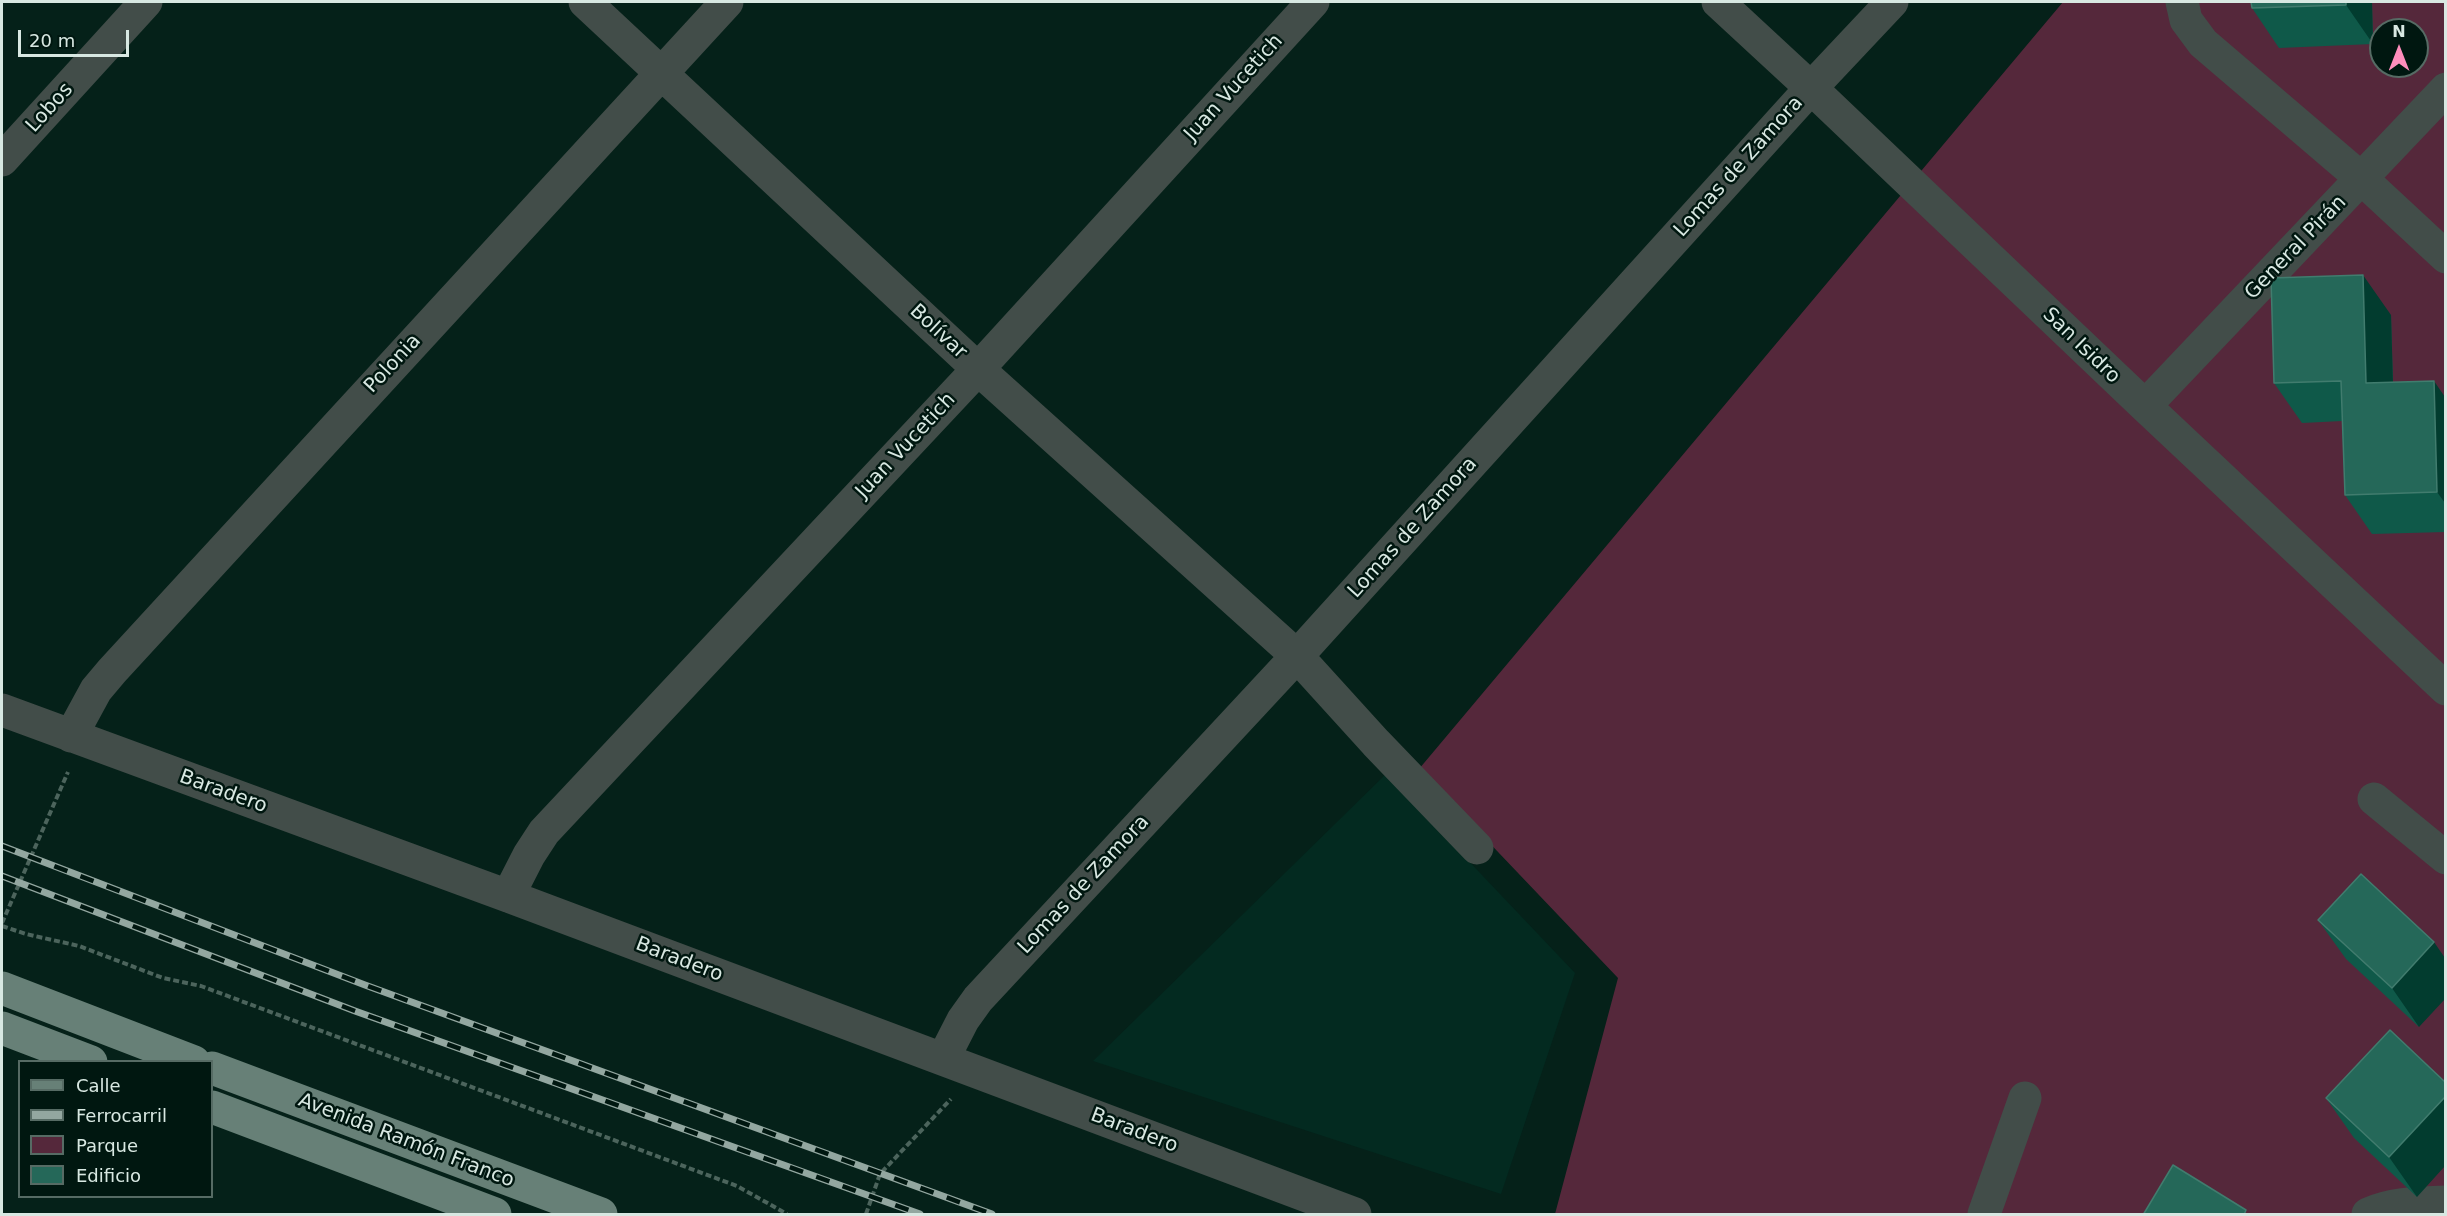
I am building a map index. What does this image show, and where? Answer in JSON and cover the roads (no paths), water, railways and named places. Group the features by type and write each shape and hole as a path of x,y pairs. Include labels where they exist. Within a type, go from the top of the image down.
{"main road":[{"path":"10,992 189,1060"},
{"path":"4,1034 85,1060"},
{"name":"Avenida Ramón Franco","path":"213,1068 601,1215"},
{"name":"Avenida Ramón Franco","path":"213,1107 495,1215"}],"street":[{"name":"Lobos","path":"5,154 146,2"},
{"name":"Bolívar","path":"585,2 978,369 1297,656 1376,743 1477,848"},
{"name":"Polonia","path":"76,738 96,690 112,671 727,2"},
{"name":"Juan Vucetich","path":"508,896 544,832 978,369 1313,2"},
{"name":"San Isidro","path":"1718,2 1811,87 2445,689"},
{"name":"Lomas de Zamora","path":"943,1059 963,1020 978,999 1297,656 1811,87 1892,2"},
{"path":"2182,2 2186,20 2203,43 2362,179 2445,257"},
{"name":"General Pirán","path":"2145,406 2362,179 2445,88"},
{"name":"Baradero","path":"2,710 508,896 1355,1215"},
{"path":"2374,799 2445,858"},
{"path":"4,1034 10,992"},
{"path":"1984,1215 2025,1098"},
{"path":"2368,1215 2379,1209 2406,1203 2445,1202"}],"railway":[{"path":"2,846 365,985 992,1214"},
{"path":"2,876 355,1011 920,1214"}]}
